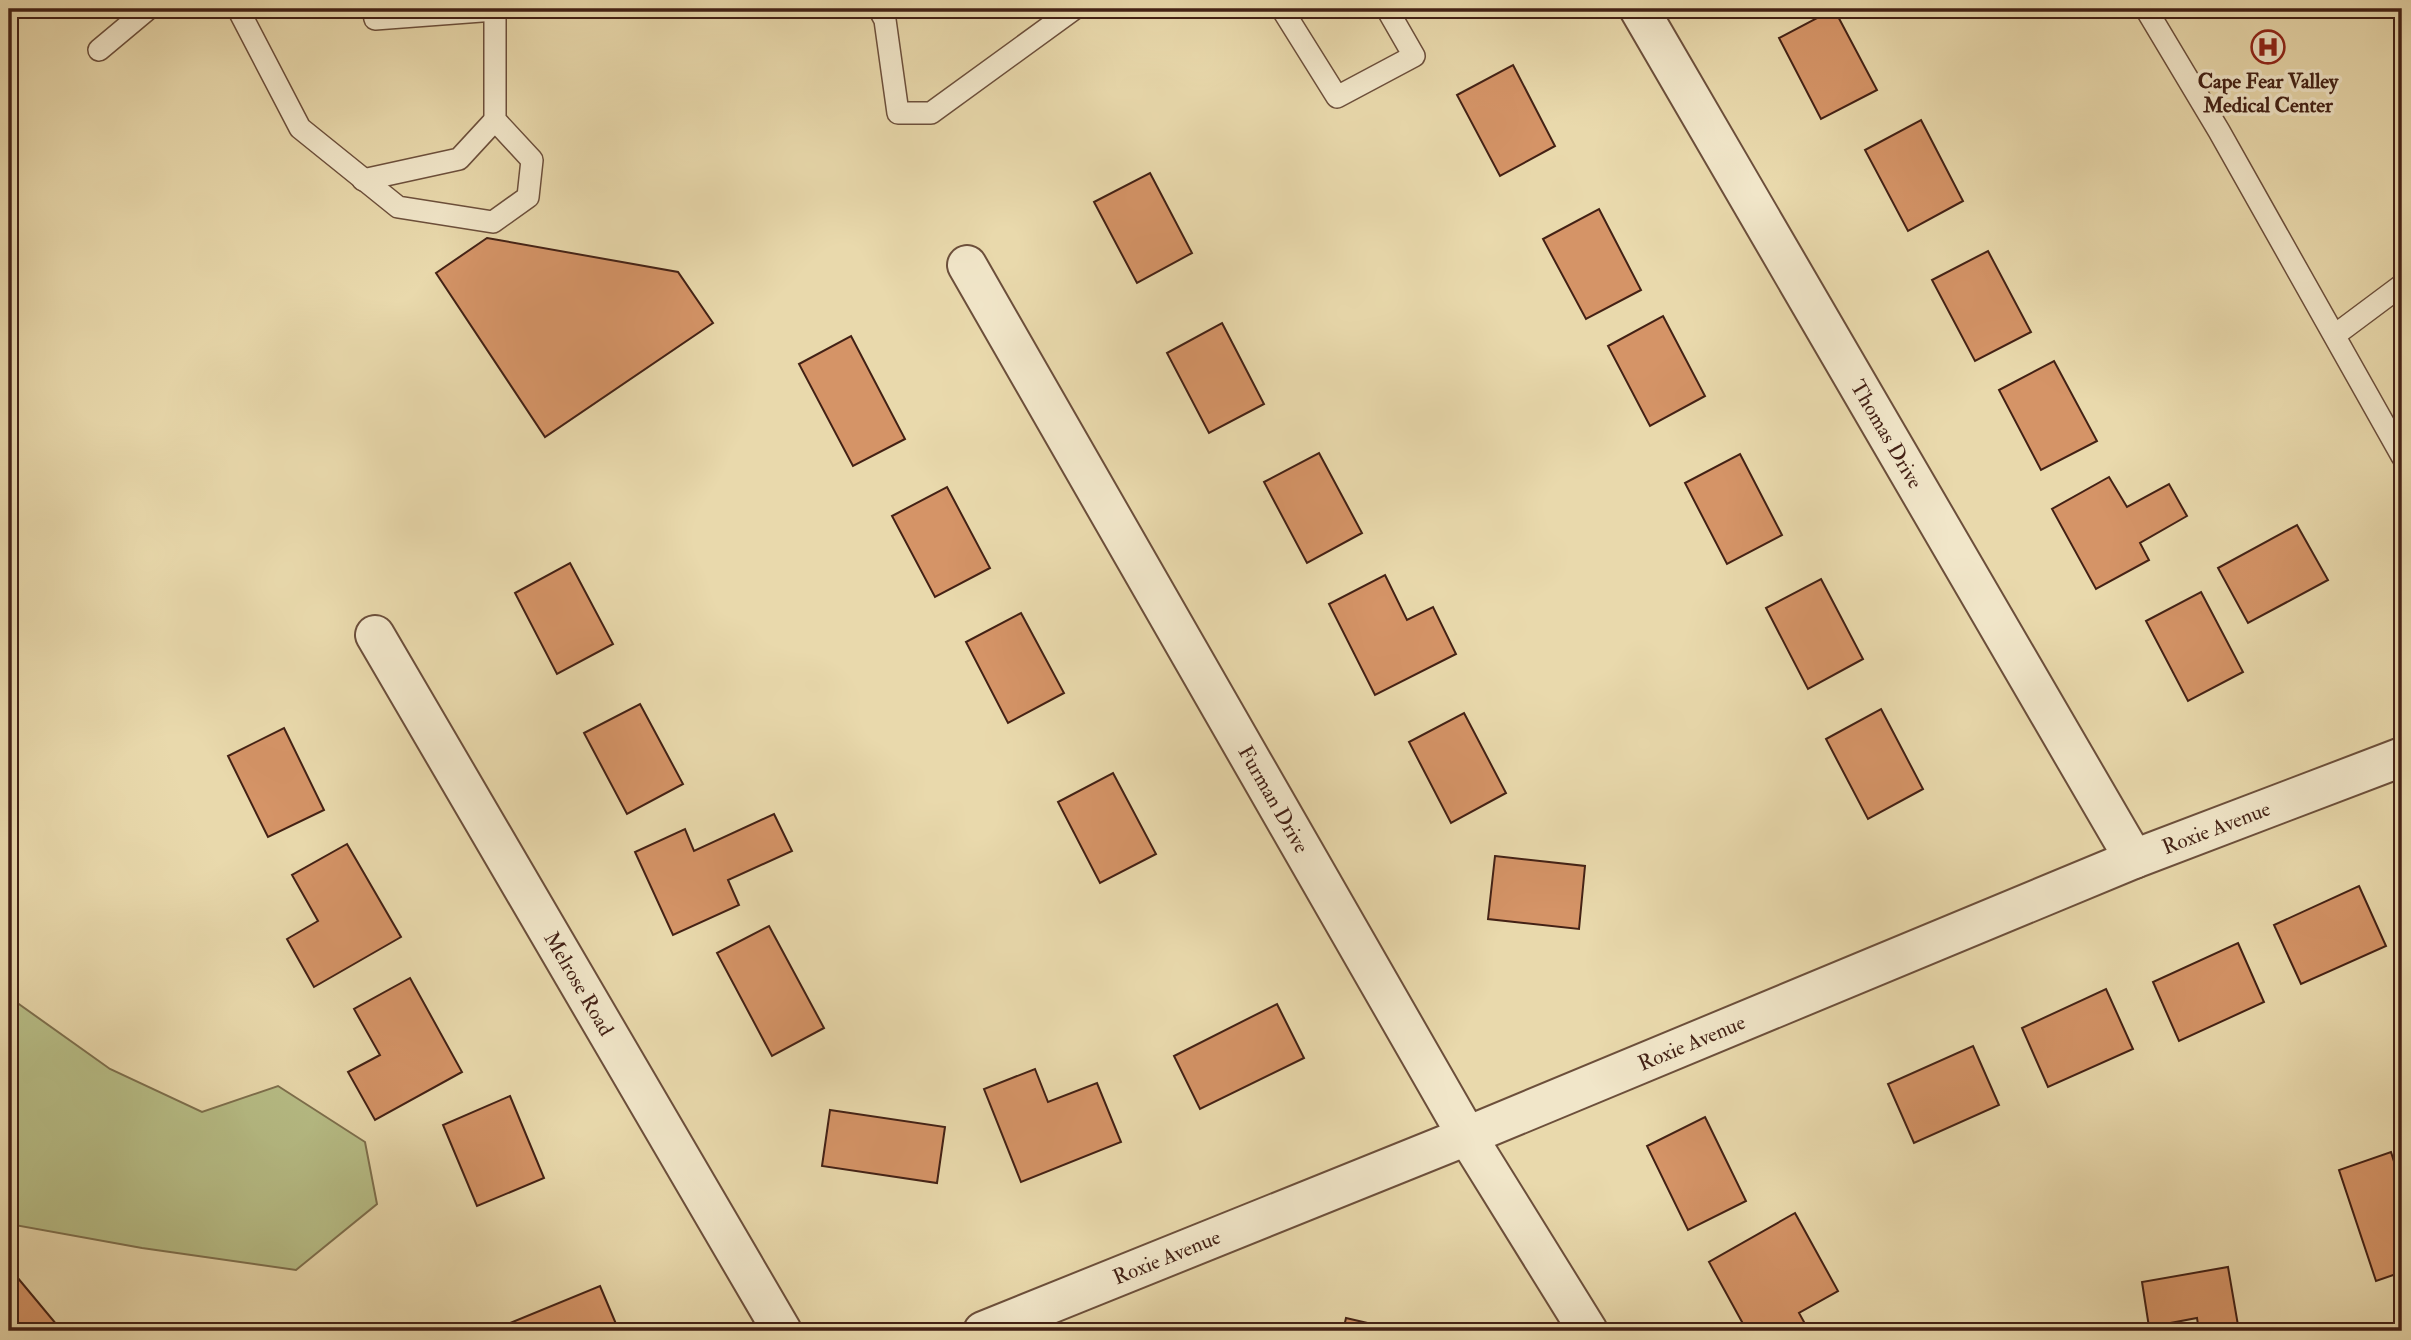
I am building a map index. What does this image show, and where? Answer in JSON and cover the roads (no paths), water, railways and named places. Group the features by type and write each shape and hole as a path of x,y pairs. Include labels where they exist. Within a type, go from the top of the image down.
{"street":[{"name":"Thomas Drive","path":"1639,9 2134,859"},
{"name":"Furman Drive","path":"967,265 1467,1136 1588,1331"},
{"name":"Melrose Road","path":"375,635 782,1331"},
{"name":"Roxie Avenue","path":"983,1331 1467,1136 2134,859 2402,757"}],"lane":[{"path":"99,50 148,9"},
{"path":"238,9 300,128 398,207 493,222 528,197 532,160 495,120"},
{"path":"363,180 459,159 495,120 495,9 375,19 373,9"},
{"path":"888,13 898,113 931,113 1074,9"},
{"path":"1282,9 1337,97 1414,56 1387,9"},
{"path":"2146,9 2402,456"},
{"path":"2335,335 2402,285"}],"place":[{"name":"Cape Fear Valley Medical Center","path":"2268,47"}]}
